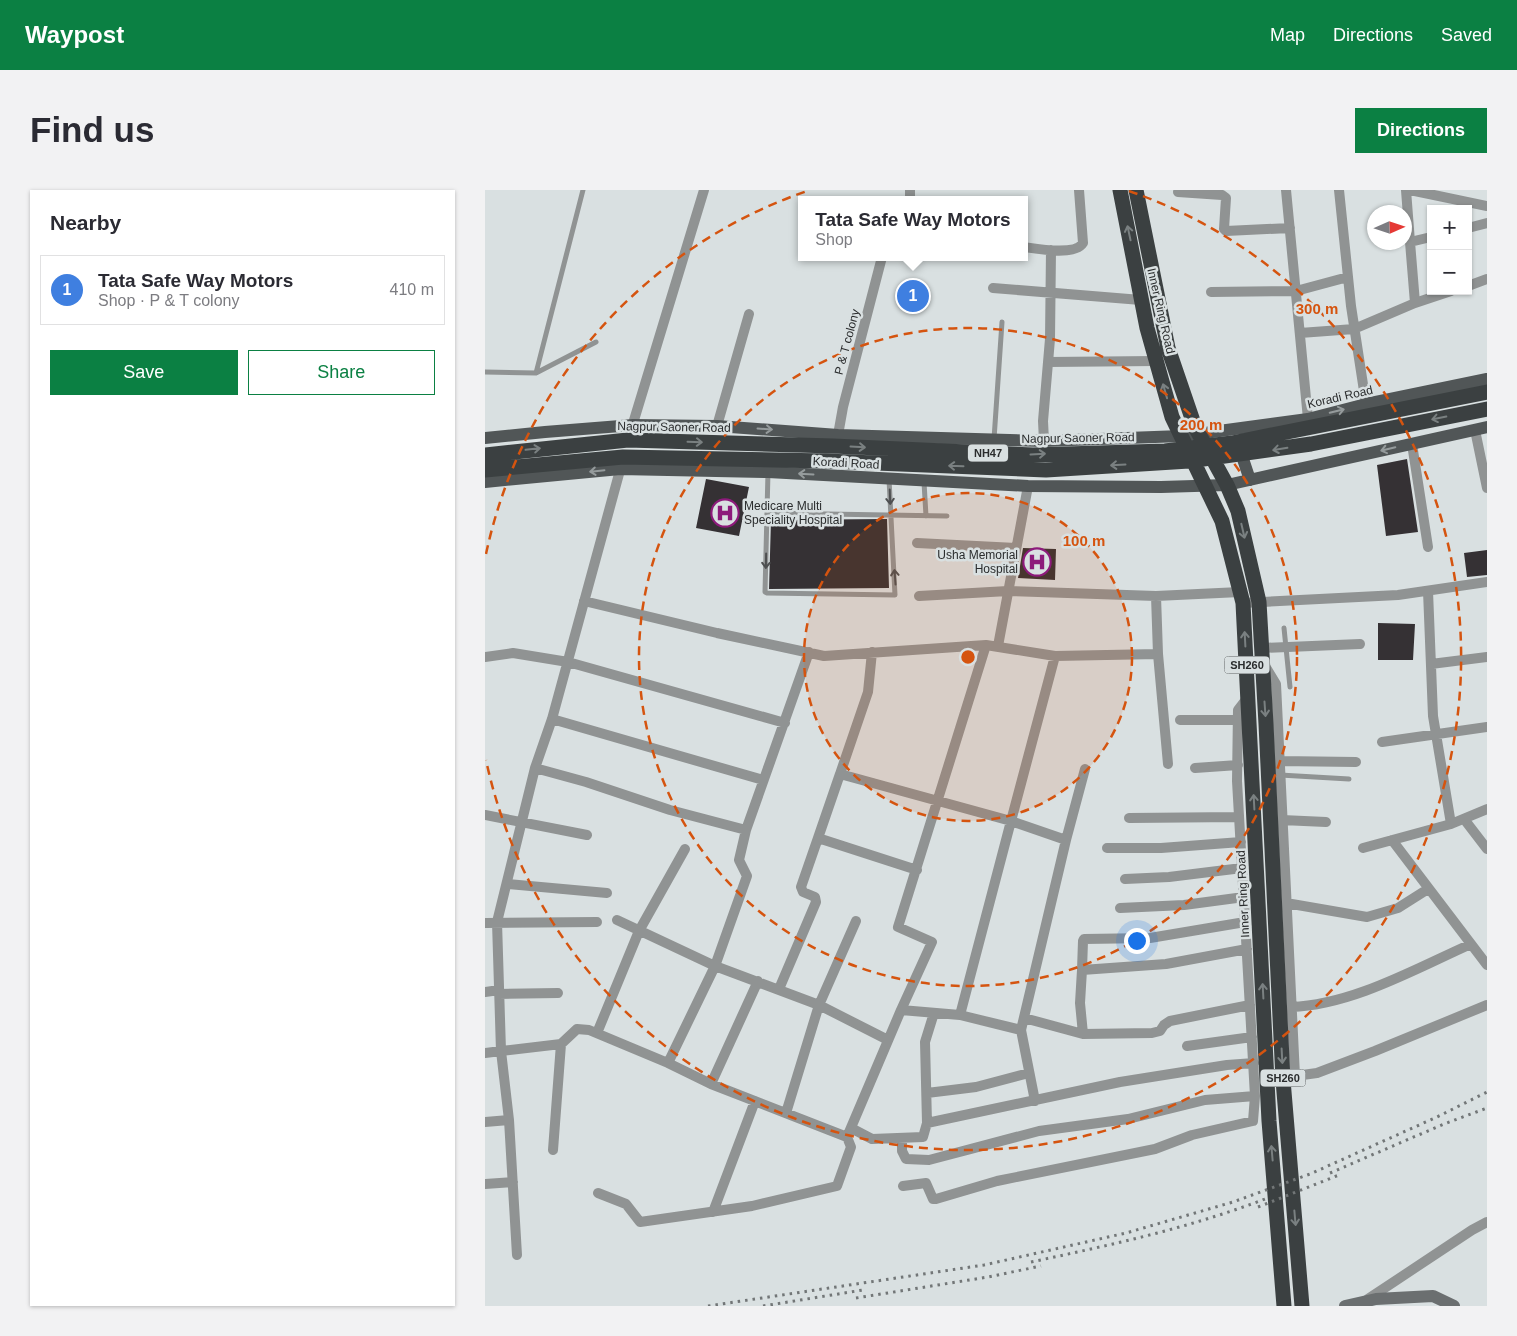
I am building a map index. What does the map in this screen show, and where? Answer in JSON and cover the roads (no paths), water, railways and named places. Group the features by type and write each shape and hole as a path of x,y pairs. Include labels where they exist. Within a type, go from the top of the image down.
{"highway":[{"name":"Inner Ring Road","path":"1120,190 1141,300 1172,418 1182,436"},
{"name":"Inner Ring Road","path":"1136,190 1168,348 1182,392 1199,435"},
{"name":"Nagpur Saoner Road","path":"485,455 628,440 840,446 1033,455 1165,451 1232,443 1487,392"},
{"name":"NH47","path":"485,470 623,458 826,461 1046,470 1179,462 1311,444 1487,409"},
{"name":"SH260","path":"1199,435 1227,485 1238,511 1259,602 1273,850 1283,1080 1302,1306"},
{"name":"SH260","path":"1182,436 1205,486"},
{"name":"Inner Ring Road","path":"1205,486 1222,521 1242,598 1269,1121 1284,1306"}],"main road":[{"name":"Koradi Road","path":"1182,436 1308,419 1367,404 1487,379"},
{"path":"485,438 633,425 717,426 838,435 994,440 1044,441 1182,436"},
{"path":"1227,485 1481,428"},
{"path":"1233,430 1250,480"},
{"path":"1009,440 1015,485"},
{"name":"Koradi Road","path":"485,482 620,469 768,472 1028,486 1227,485"}],"street":[{"path":"517,1255 509,1120 501,1051 497,922 535,768 552,719 620,469 704,190"},
{"path":"1028,247 1051,250 1076,249 1080,246 1083,242 1079,190"},
{"path":"1286,190 1308,419"},
{"path":"1339,190 1354,329 1367,404"},
{"path":"1406,190 1407,205"},
{"path":"1410,190 1487,206"},
{"path":"1177,192 1222,195 1226,198 1224,230 1226,231 1290,228"},
{"path":"1472,227 1487,223"},
{"path":"1412,242 1427,238"},
{"path":"1044,441 1043,422 1050,339 1051,250"},
{"path":"1412,250 1415,303"},
{"name":"P & T colony","path":"838,435 843,407 881,261"},
{"path":"1211,292 1296,291 1348,277"},
{"path":"1472,285 1487,279"},
{"path":"993,288 1141,300"},
{"path":"1300,333 1354,329 1439,295"},
{"path":"717,426 749,314"},
{"path":"1048,362 1157,361"},
{"path":"1481,428 1487,488"},
{"path":"1412,444 1429,547"},
{"path":"998,646 1028,486"},
{"path":"917,544 1016,548"},
{"path":"919,596 1008,591 1242,598 1259,602 1398,595 1487,582"},
{"path":"1428,591 1433,716 1451,824"},
{"path":"1156,596 1158,654 1168,764"},
{"path":"584,601 824,656 986,645 1055,656 1158,654"},
{"path":"1359,644 1285,647 1262,656 1276,684 1295,1076 1317,1073 1359,1058 1487,1005"},
{"path":"598,1193 626,1204 640,1222 752,1206 837,1186 851,1148 849,1132 932,942 898,927 986,645"},
{"path":"668,1063 715,966 747,876 739,860 746,830 809,652"},
{"path":"779,989 816,902 815,897 803,892 801,887 868,692 872,652"},
{"path":"485,657 513,653 568,662 785,723"},
{"path":"960,1015 1055,656"},
{"path":"1431,664 1487,657"},
{"path":"903,1186 926,1183 933,1199 936,1199 997,1181 1155,1149 1192,1135 1253,1121 1255,1096 1254,1064 1239,817 1238,765 1238,710 1248,697"},
{"path":"552,719 763,780"},
{"path":"1180,720 1238,720"},
{"path":"1382,742 1487,727"},
{"path":"1279,761 1356,762"},
{"path":"1195,768 1238,765"},
{"path":"535,768 586,782 670,810 746,830"},
{"path":"1035,1101 1021,1030 1066,840 1085,770"},
{"path":"840,774 1011,821 1066,840"},
{"path":"1363,848 1451,824 1487,809"},
{"path":"485,815 587,835"},
{"path":"1129,818 1239,817"},
{"path":"1464,819 1487,849"},
{"path":"1282,820 1326,822"},
{"path":"818,838 917,870"},
{"path":"1392,840 1428,889 1485,959"},
{"path":"1107,848 1161,848 1241,842"},
{"path":"597,1033 639,931 685,849"},
{"path":"1125,879 1169,877 1243,868"},
{"path":"507,884 607,893"},
{"path":"1286,903 1367,917 1398,908 1428,889"},
{"path":"1120,908 1184,905 1244,897"},
{"path":"617,920 715,966 819,1004 889,1040"},
{"path":"786,1113 819,1004 856,921"},
{"path":"485,923 597,922"},
{"path":"1083,1034 1080,1003 1084,938 1150,938 1245,922"},
{"path":"1291,1007 1312,1006 1367,990 1471,944"},
{"path":"1082,970 1166,964 1247,949"},
{"path":"711,1084 758,981"},
{"path":"485,992 558,993"},
{"path":"1024,1018 1083,1034 1152,1033 1160,1031 1170,1021 1250,1005"},
{"path":"901,1010 960,1015 1021,1030"},
{"path":"485,1053 561,1044 577,1029 597,1033 668,1063 711,1084 786,1113 872,1139 923,1137 927,1123 925,1042 934,1013"},
{"path":"1187,1046 1252,1037"},
{"path":"553,1150 561,1044"},
{"path":"927,1123 1120,1082 1227,1065 1254,1064"},
{"path":"927,1093 976,1087 1029,1073"},
{"path":"902,1138 902,1151 906,1159 929,1160 1039,1132 1128,1120 1205,1100 1255,1096"},
{"path":"713,1212 755,1101"},
{"path":"485,1122 509,1120"},
{"path":"485,1184 513,1182"},
{"path":"1365,1302 1472,1230 1487,1222"},
{"path":"1345,1306 1365,1302 1433,1296 1453,1306"}],"lane":[{"path":"536,373 583,190"},
{"path":"994,440 1002,322"},
{"path":"485,372 536,373 596,342"},
{"path":"768,472 765,592 767,593 895,595 889,479"},
{"path":"924,481 926,516"},
{"path":"767,513 947,516"},
{"path":"1284,628 1290,687"},
{"path":"1280,775 1349,779"}],"railway":[{"path":"708,1306 984,1265 1126,1233 1233,1202 1310,1174 1437,1117 1487,1092"},
{"path":"1330,1173 1444,1124 1487,1108"},
{"path":"1258,1207 1339,1175"},
{"path":"1031,1262 1179,1227 1265,1199"},
{"path":"856,1298 988,1277 1041,1266"},
{"path":"763,1306 863,1290"}],"place":[{"name":"Tata Safe Way Motors","path":"913,296"},
{"name":"Medicare Multi Speciality Hospital","path":"725,513"},
{"name":"Usha Memorial Hospital","path":"1037,562"}]}
